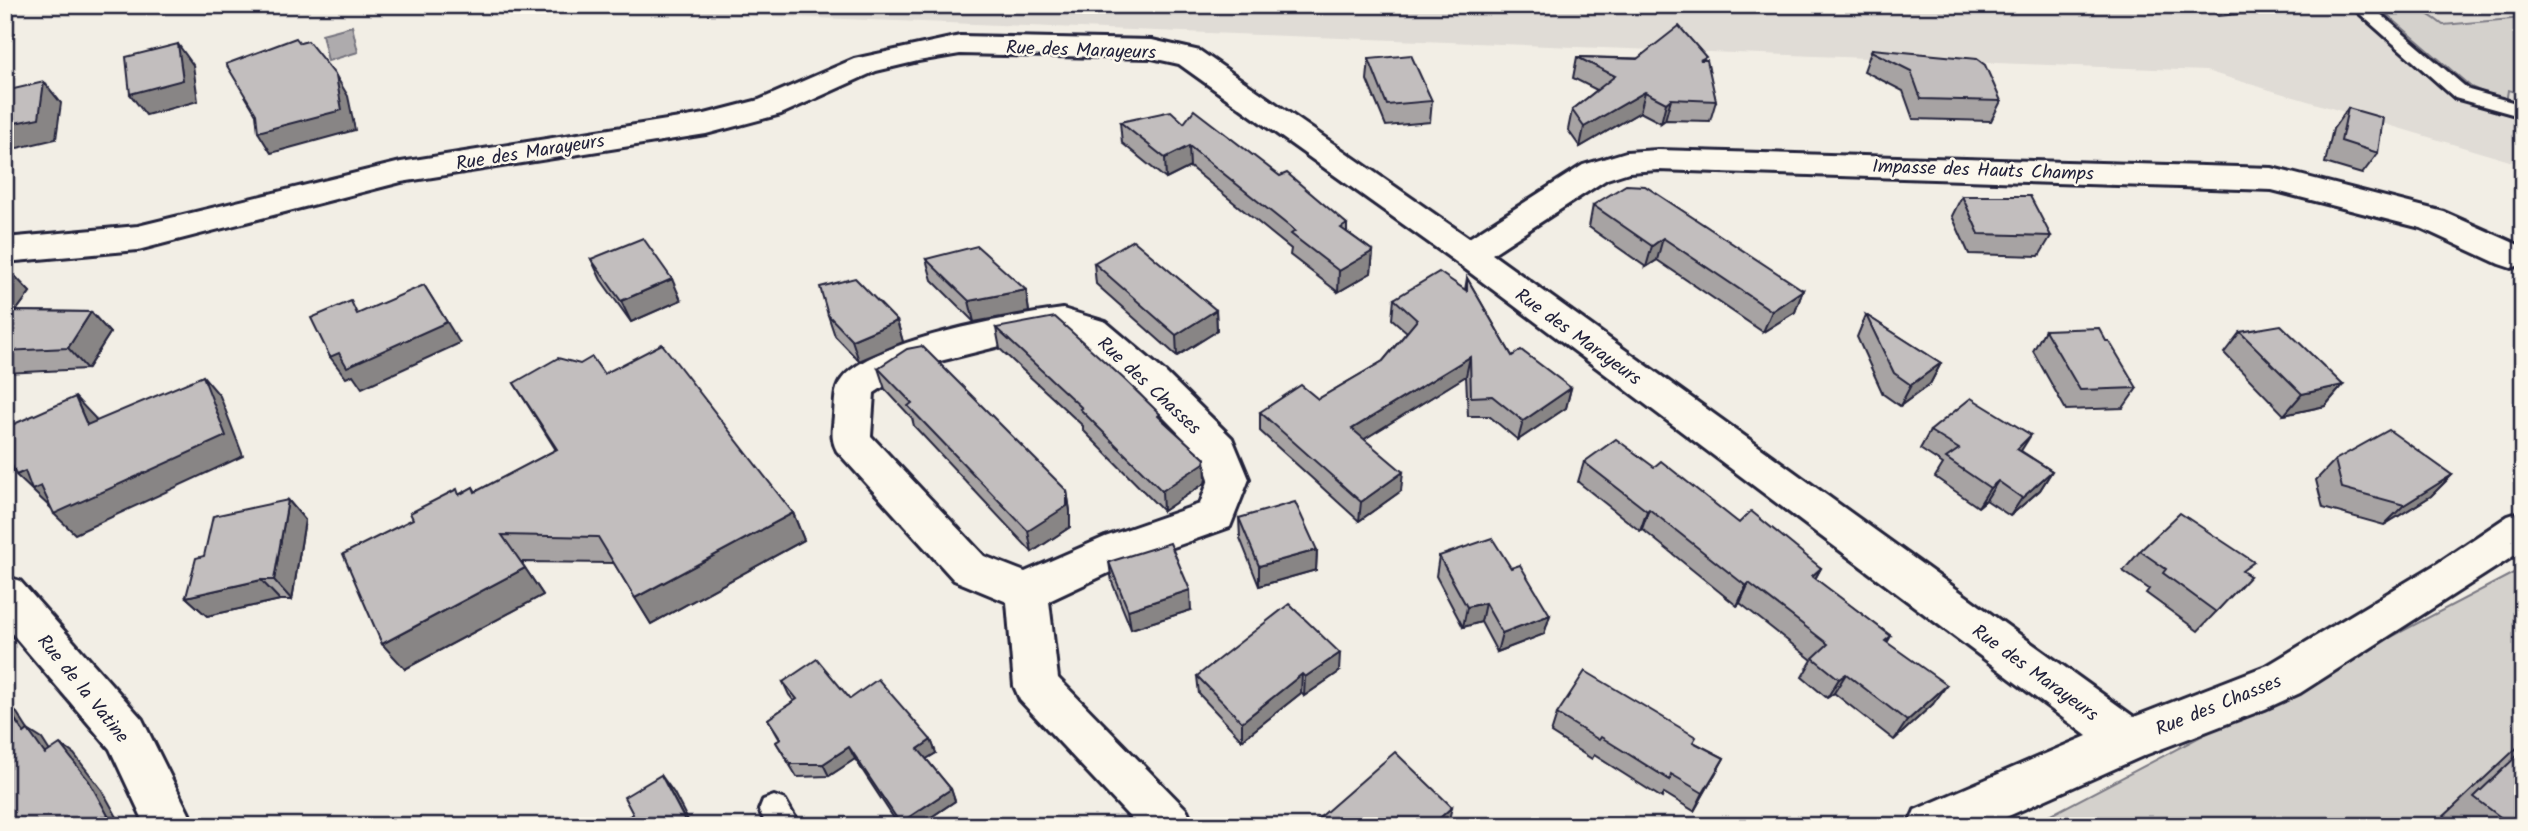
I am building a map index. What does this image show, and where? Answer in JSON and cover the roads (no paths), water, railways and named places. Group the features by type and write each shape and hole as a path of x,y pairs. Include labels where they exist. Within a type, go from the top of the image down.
{"street":[{"name":"Rue des Marayeurs","path":"5,250 138,238 401,172 706,124 770,107 865,65 918,51 960,45 1152,49 1189,57 1468,254 2129,740"},
{"name":"Impasse des Hauts Champs","path":"1468,254 1595,172 1626,162 1658,160 2272,179 2432,220 2511,256"},
{"name":"Rue des Chasses","path":"1063,321 1093,331 1152,382 1218,449 1229,479 1216,515 1128,545 1061,573 1027,592 969,568 851,440 856,387 900,357 1024,327 1063,321"},
{"name":"Rue des Chasses","path":"1932,826 2129,740 2284,679 2441,582 2523,527"},
{"path":"1027,592 1036,685 1170,826"},
{"name":"Rue de la Vatine","path":"5,594 126,734 171,826"}],"lane":[{"path":"2359,5 2462,94 2523,111"}]}
